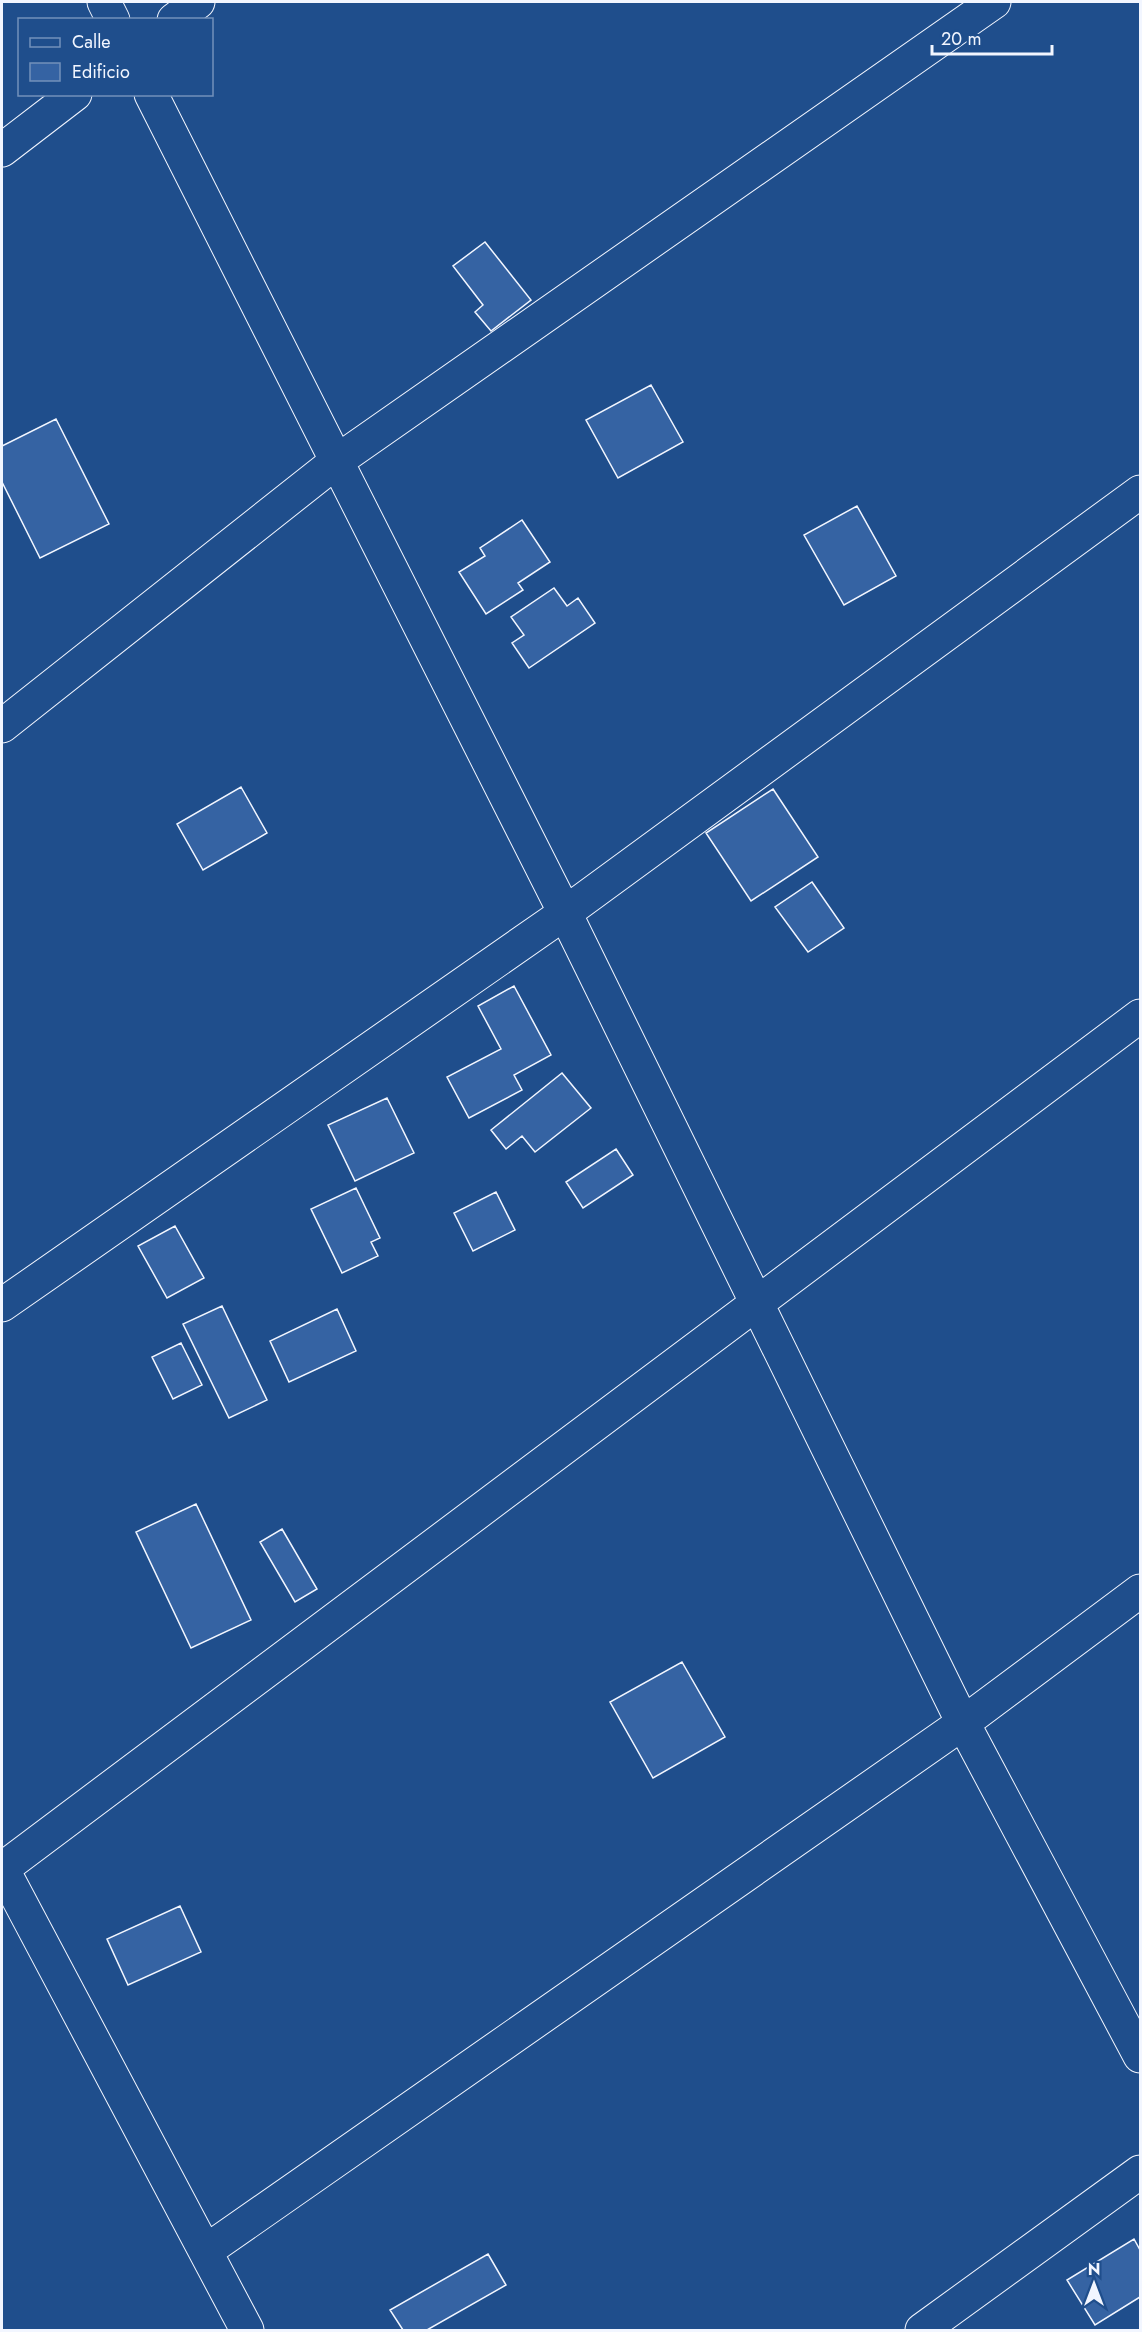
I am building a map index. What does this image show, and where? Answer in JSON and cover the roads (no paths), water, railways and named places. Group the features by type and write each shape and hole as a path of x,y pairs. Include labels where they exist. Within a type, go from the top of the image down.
{"street":[{"path":"104,2 112,18"},
{"path":"177,18 198,2"},
{"path":"2,726 337,462 994,2"},
{"path":"2,150 72,96"},
{"path":"152,96 565,913 963,1723 1140,2056"},
{"path":"2,1305 565,913 1140,492"},
{"path":"247,2331 2,1868 1140,1016"},
{"path":"206,2251 963,1723 1140,1591"},
{"path":"922,2331 1140,2172"}]}
